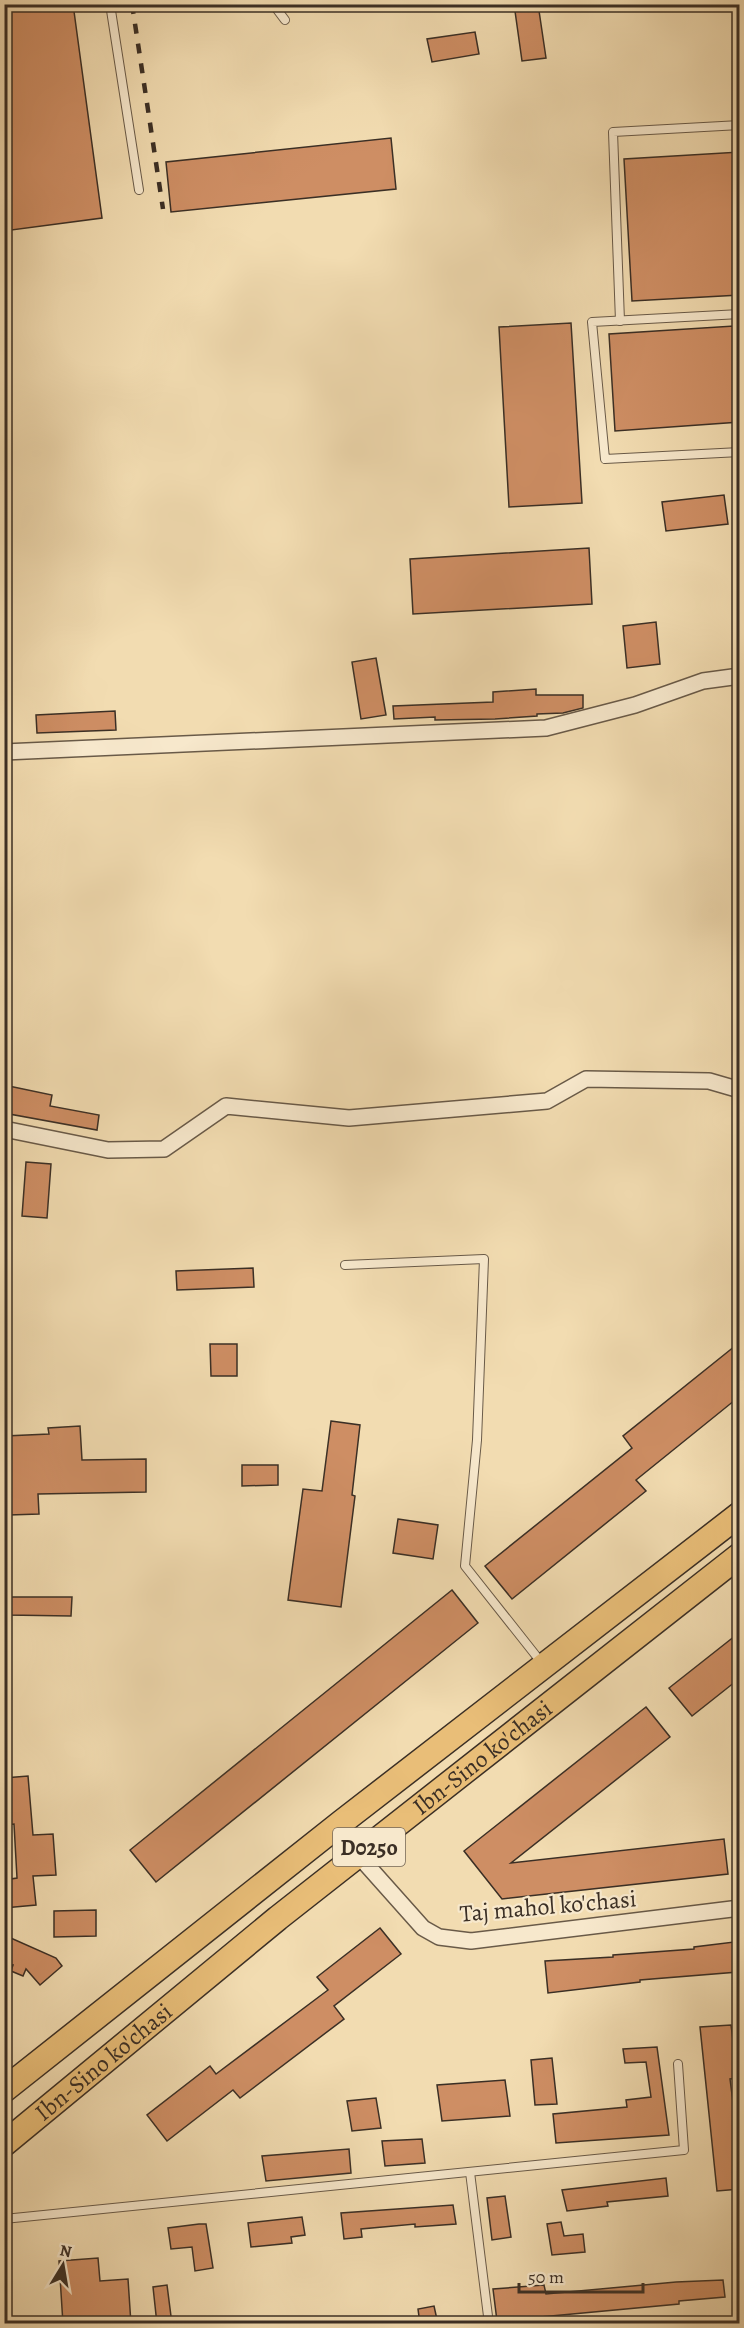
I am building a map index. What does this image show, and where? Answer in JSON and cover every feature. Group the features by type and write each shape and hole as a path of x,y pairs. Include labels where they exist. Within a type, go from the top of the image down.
{"main road":[{"name":"Ibn-Sino ko'chasi","path":"4,2090 342,1822 740,1514"},
{"name":"Ibn-Sino ko'chasi","path":"4,2144 278,1918 740,1556"}],"street":[{"path":"4,753 546,728 635,705 703,681 740,676"},
{"path":"4,1129 108,1150 164,1149 226,1106 349,1118 546,1101 586,1079 709,1081 740,1090"},
{"name":"Taj mahol ko'chasi","path":"358,1855 423,1928 439,1936 471,1941 740,1908"}],"lane":[{"path":"110,4 139,190"},
{"path":"273,4 285,20"},
{"path":"620,321 613,132 740,125"},
{"path":"740,314 592,322 605,459 739,452 740,464"},
{"path":"345,1265 484,1259 477,1440 465,1566 544,1666"},
{"path":"4,2219 684,2150 678,2064"},
{"path":"470,2172 489,2324"}],"building":[{"path":"4,4 73,4 102,218 4,231"},
{"path":"514,4 538,4 546,58 522,61"},
{"path":"475,32 479,54 432,62 427,39"},
{"path":"391,138 396,189 171,212 166,162"},
{"path":"740,152 740,295 632,301 624,159"},
{"path":"571,323 582,503 509,507 499,327"},
{"path":"734,326 740,422 615,431 609,334"},
{"path":"724,495 728,524 666,531 662,502"},
{"path":"589,548 592,604 413,614 410,559"},
{"path":"656,622 660,664 627,668 623,626"},
{"path":"376,658 386,715 361,719 352,662"},
{"path":"536,689 536,695 583,695 583,708 563,713 495,719 435,720 435,717 394,719 393,706 493,702 493,692"},
{"path":"115,711 116,730 37,733 36,715"},
{"path":"4,1085 52,1095 50,1106 99,1115 97,1130 4,1113"},
{"path":"26,1162 51,1164 47,1218 22,1216"},
{"path":"253,1268 254,1287 177,1290 176,1271"},
{"path":"740,1342 740,1396 636,1480 646,1491 512,1599 485,1566 632,1448 623,1436"},
{"path":"210,1344 237,1344 237,1376 211,1376"},
{"path":"331,1421 360,1425 352,1495 355,1496 341,1607 288,1600 303,1489 322,1491"},
{"path":"80,1426 82,1460 146,1459 146,1492 38,1494 39,1514 9,1515 5,1436 49,1434 48,1428"},
{"path":"242,1465 278,1465 278,1485 242,1486"},
{"path":"398,1519 438,1525 433,1559 393,1553"},
{"path":"452,1590 478,1623 156,1882 130,1850"},
{"path":"7,1597 72,1597 71,1616 7,1615"},
{"path":"740,1632 740,1678 692,1716 669,1688"},
{"path":"646,1707 670,1737 511,1863 724,1839 728,1874 502,1899 464,1851"},
{"path":"28,1776 33,1835 53,1834 56,1875 33,1876 36,1905 4,1908 4,1880 17,1878 14,1824 4,1825 4,1778"},
{"path":"96,1910 96,1936 54,1937 54,1911"},
{"path":"380,1928 401,1954 334,2006 344,2019 240,2098 233,2090 167,2141 147,2115 210,2066 216,2074 328,1990 317,1977"},
{"path":"4,1935 56,1958 62,1966 40,1985 26,1969 23,1976 11,1971 13,1965 4,1965"},
{"path":"734,1942 738,1972 640,1980 640,1982 548,1993 545,1961 694,1949 694,1947"},
{"path":"731,2025 738,2078 730,2079 738,2141 740,2141 740,2189 717,2191 700,2027"},
{"path":"657,2047 669,2135 556,2143 553,2114 627,2107 626,2100 651,2097 646,2062 625,2063 623,2049"},
{"path":"552,2058 557,2104 535,2105 531,2060"},
{"path":"505,2080 510,2116 442,2121 437,2085"},
{"path":"376,2098 381,2128 352,2131 347,2101"},
{"path":"422,2139 425,2163 385,2166 382,2141"},
{"path":"349,2149 351,2173 266,2181 262,2156"},
{"path":"666,2178 668,2196 607,2202 608,2206 567,2211 562,2190"},
{"path":"505,2196 511,2237 492,2240 487,2198"},
{"path":"453,2205 456,2224 415,2227 415,2224 361,2229 362,2237 344,2239 341,2213"},
{"path":"302,2217 305,2235 291,2237 292,2243 251,2247 248,2223"},
{"path":"561,2222 564,2236 583,2234 585,2252 552,2255 547,2224"},
{"path":"206,2224 213,2268 195,2271 192,2247 171,2249 168,2228"},
{"path":"98,2258 100,2281 128,2279 131,2324 63,2324 59,2261"},
{"path":"723,2280 725,2297 679,2301 679,2304 497,2321 493,2289 544,2285 546,2294"},
{"path":"167,2285 172,2324 157,2324 153,2287"},
{"path":"434,2306 438,2324 420,2324 418,2309"}],"railway":[{"path":"132,4 163,209"}]}
